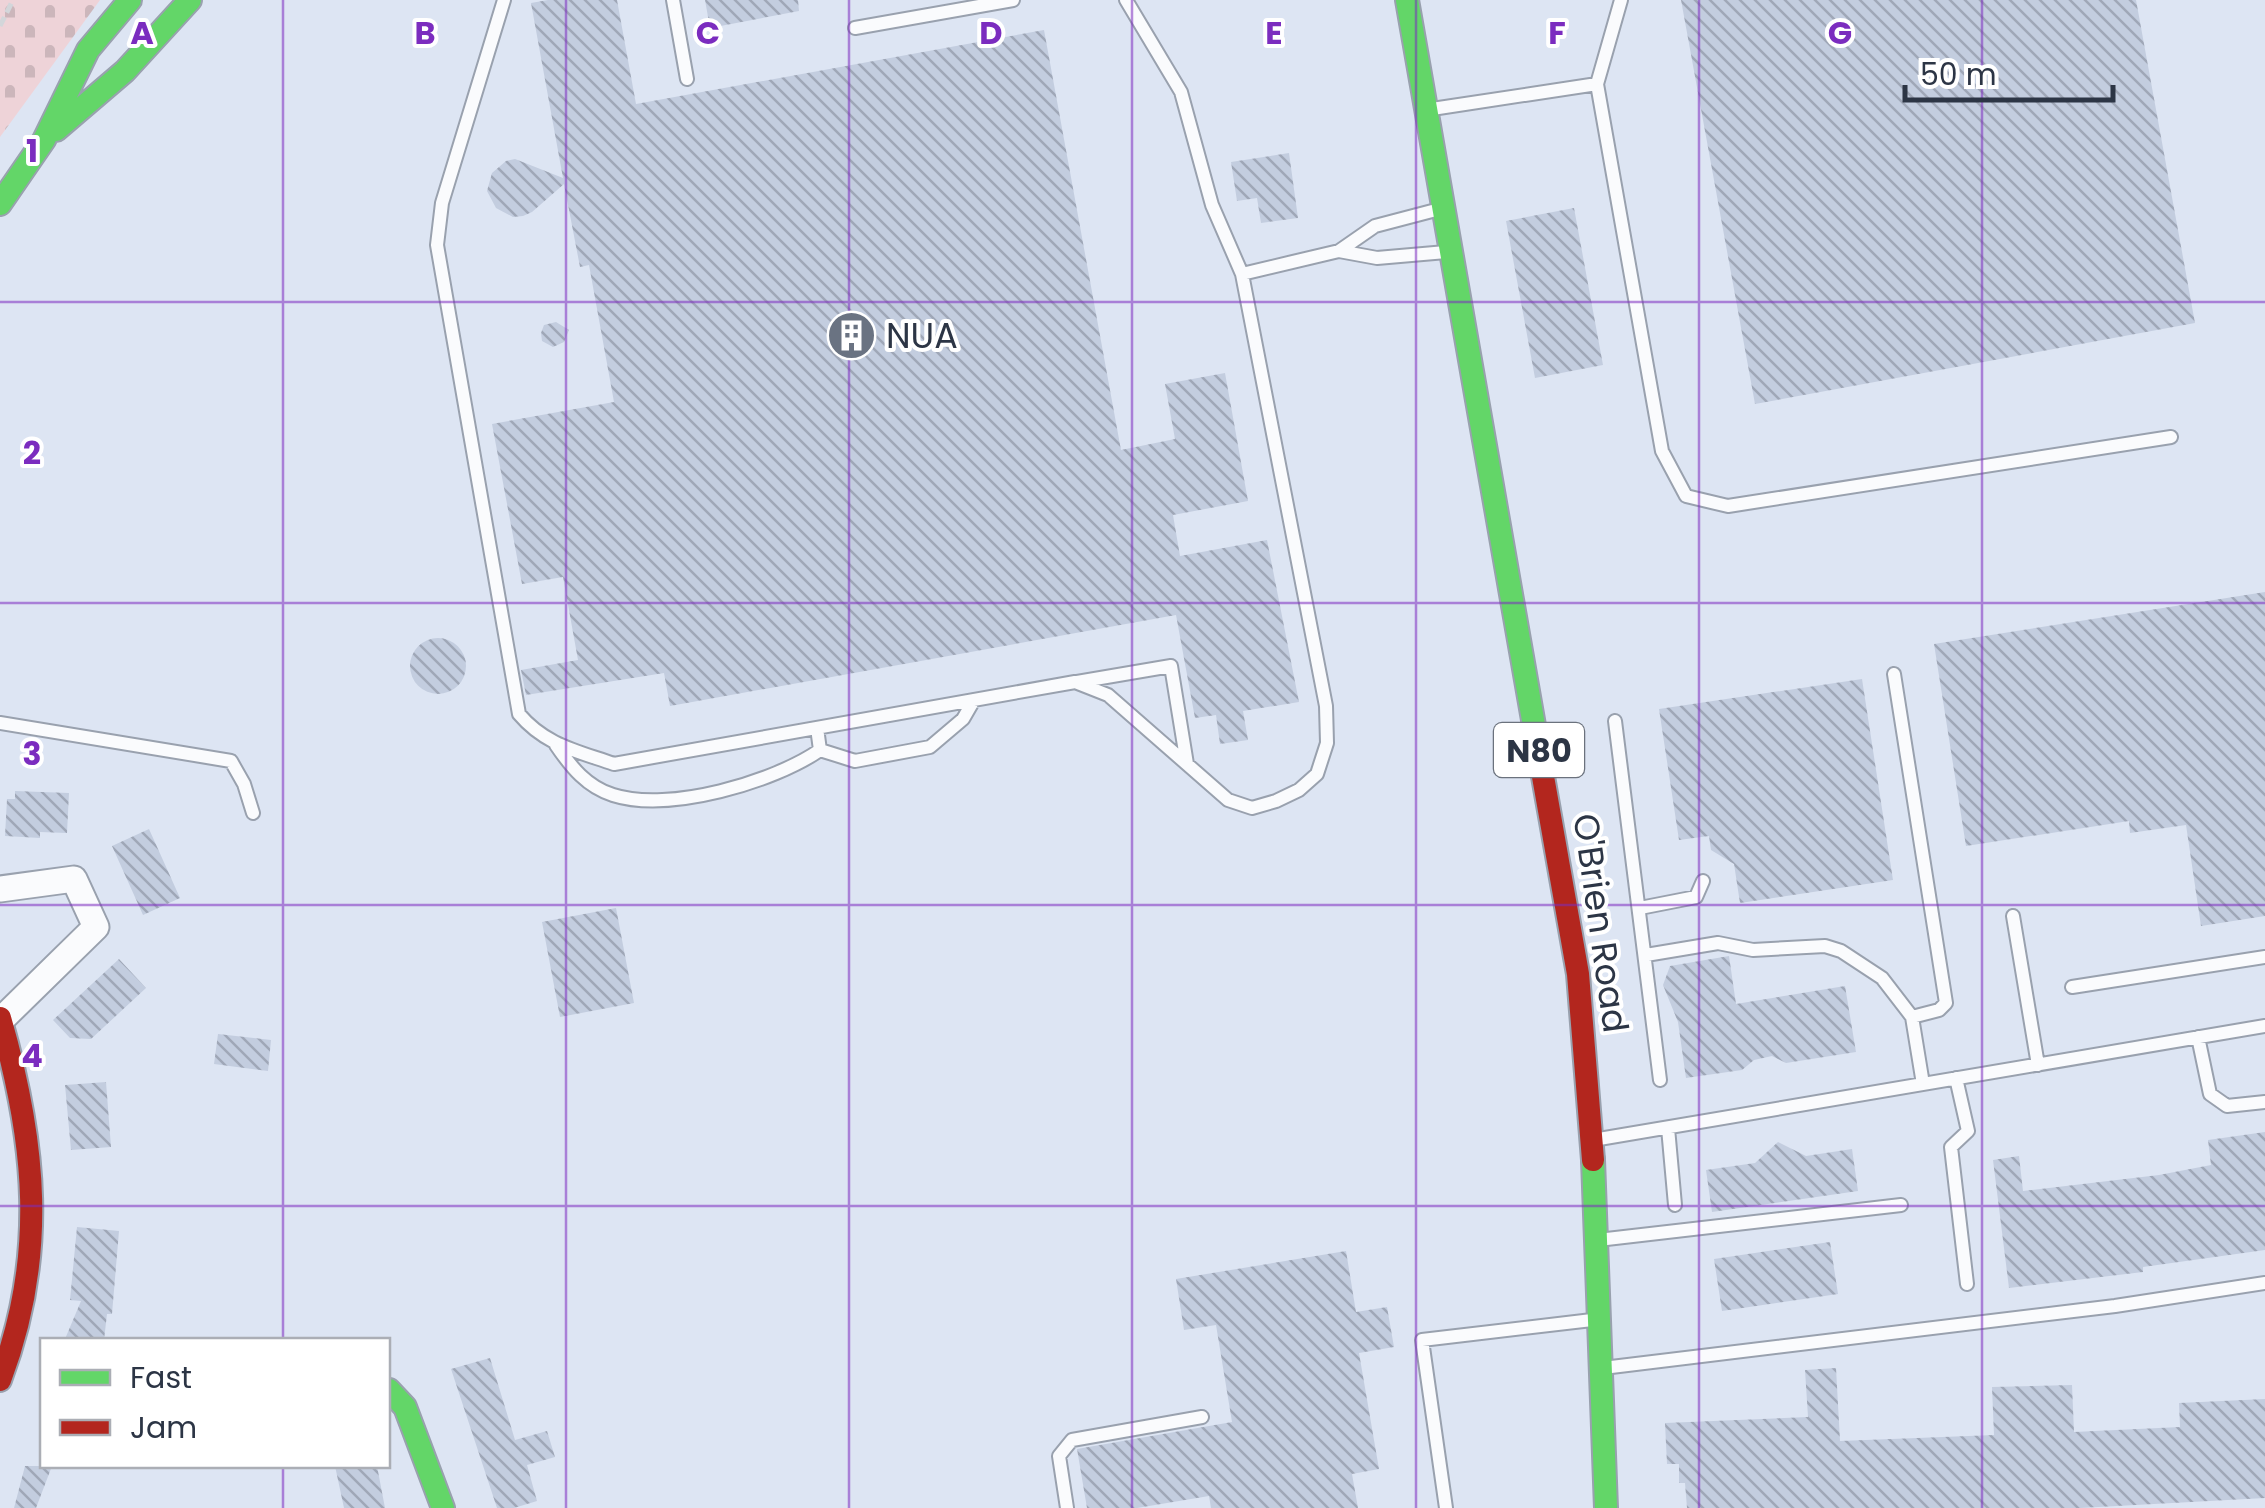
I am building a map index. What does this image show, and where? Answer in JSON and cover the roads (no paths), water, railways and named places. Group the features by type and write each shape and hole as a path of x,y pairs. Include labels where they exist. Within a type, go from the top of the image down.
{"main road":[{"path":"0,204 44,140 88,50 130,0"},
{"path":"44,140 125,72 190,0"},
{"name":"O'Brien Road","path":"1407,0 1578,974 1592,1140 1606,1508"},
{"path":"0,1019 30,1138 32,1200 23,1310 0,1380"},
{"path":"390,1391 405,1407 443,1508"}],"street":[{"path":"0,889 74,879 96,928 0,1019"}],"lane":[{"path":"504,0 442,203 438,245 519,714 535,732 614,764 1170,666 1188,765"},
{"path":"672,0 687,79"},
{"path":"855,28 1013,0"},
{"path":"1074,682 1108,695 1228,800 1252,808 1299,790 1317,774 1327,744 1326,706 1242,274 1212,205 1180,92 1126,0"},
{"path":"1621,0 1597,84 1662,451 1686,496 1728,506 2171,437"},
{"path":"1425,110 1597,84"},
{"path":"1242,274 1339,251 1375,226 1441,209"},
{"path":"1339,251 1377,258 1449,252"},
{"path":"1894,674 1946,1003 1939,1010 1912,1017"},
{"path":"820,750 855,760 930,747 963,719 974,700"},
{"path":"1615,720 1660,1080"},
{"path":"0,723 231,761 244,784 253,813"},
{"path":"817,728 820,750"},
{"path":"555,743 578,775 612,795 646,800 711,793 799,765 820,750"},
{"path":"1640,908 1696,896 1703,881"},
{"path":"2014,916 2038,1065"},
{"path":"1646,956 1718,943 1753,950 1825,946 1841,950 1882,978 1912,1017 1923,1084"},
{"path":"2072,986 2265,957"},
{"path":"1592,1140 2265,1026"},
{"path":"2198,1037 2210,1094 2227,1106 2265,1102"},
{"path":"1956,1078 1968,1130 1951,1147 1967,1284"},
{"path":"1668,1128 1675,1205"},
{"path":"1596,1241 1901,1205"},
{"path":"1601,1368 1908,1332 2265,1283"},
{"path":"1446,1508 1422,1340 1599,1320"},
{"path":"1067,1508 1059,1456 1072,1440 1202,1417"}],"place":[{"name":"NUA","path":"851,335"}]}
